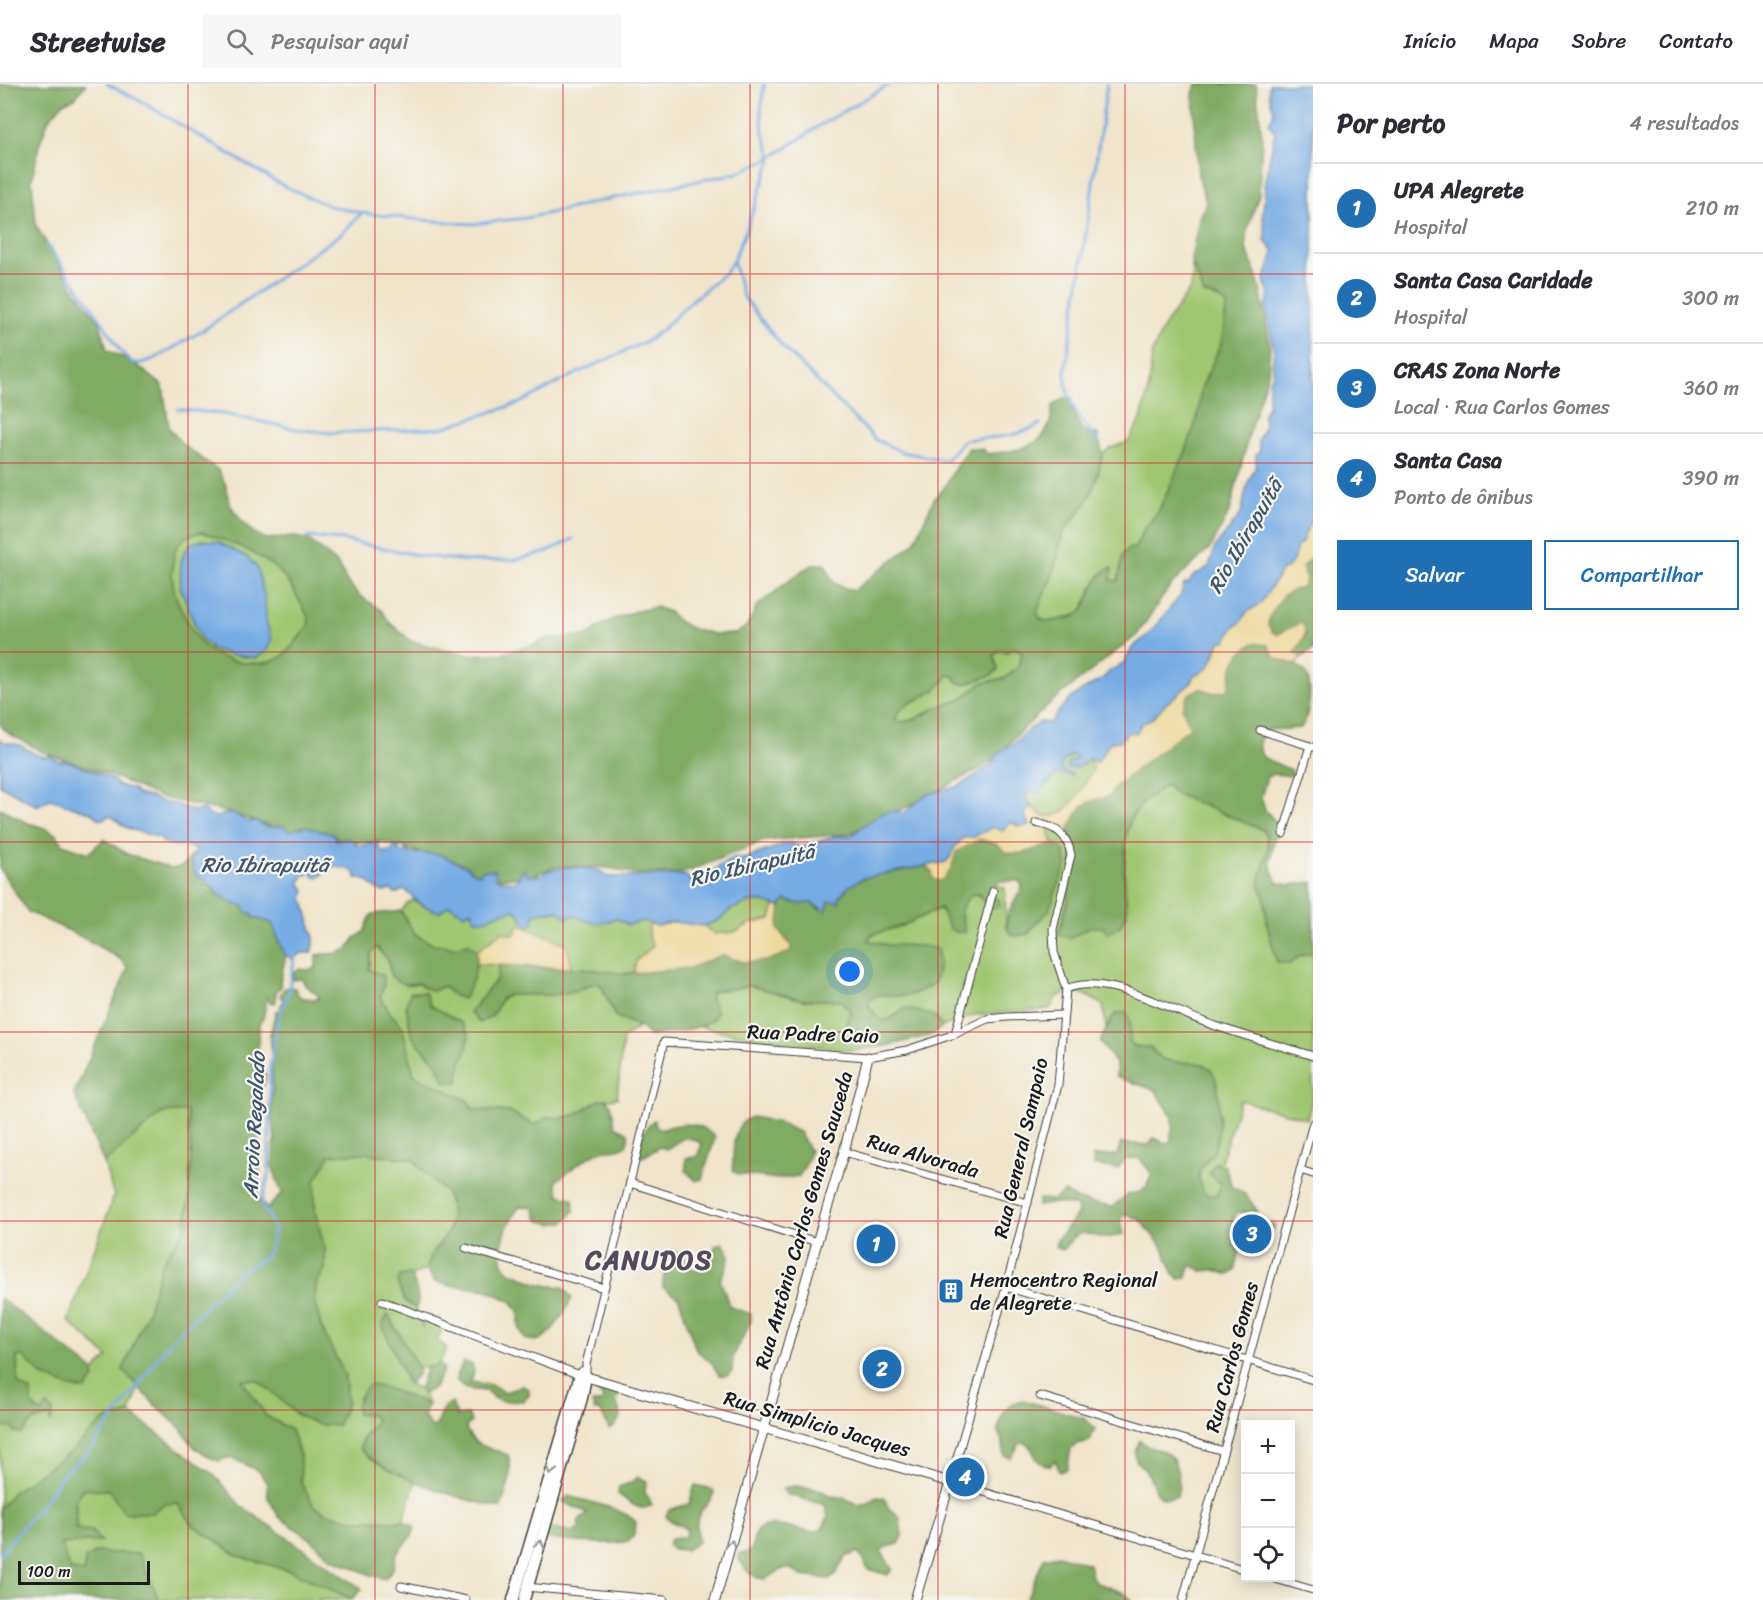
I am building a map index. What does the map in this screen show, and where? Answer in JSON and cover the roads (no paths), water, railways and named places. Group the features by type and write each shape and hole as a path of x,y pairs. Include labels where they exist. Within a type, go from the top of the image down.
{"main road":[{"path":"513,1600 522,1586 583,1376"},
{"path":"522,1586 524,1600"}],"street":[{"path":"1260,730 1311,747 1283,834"},
{"name":"Rua General Sampaio","path":"915,1600 1006,1287 1058,1085 1066,989 1054,952 1053,929 1071,855 1069,843 1063,834 1047,825 1036,823"},
{"path":"955,1034 993,891"},
{"path":"1066,989 1076,985 1093,984 1123,990 1208,1023 1313,1056"},
{"name":"Rua Padre Caio","path":"630,1183 664,1042 868,1057 907,1050 955,1034 987,1019 1063,1015"},
{"name":"Rua Antônio Carlos Gomes Sauceda","path":"715,1600 844,1152 868,1057"},
{"name":"Rua Carlos Gomes","path":"1183,1600 1313,1123"},
{"name":"Rua Alvorada","path":"844,1152 1028,1203"},
{"path":"1300,1170 1313,1174"},
{"path":"583,1376 630,1183 817,1242"},
{"path":"466,1248 604,1288"},
{"path":"1006,1287 1313,1380"},
{"name":"Rua Simplicio Jacques","path":"382,1301 583,1376 765,1427 1241,1569"},
{"path":"1040,1396 1223,1451"},
{"path":"1286,1582 1313,1590"},
{"path":"401,1586 466,1600"},
{"path":"522,1586 664,1600"}],"water":[{"name":"Rio Ibirapuitã","path":"1269,84 1313,84 1313,520 1301,544 1297,546 1293,561 1281,571 1261,603 1246,613 1241,622 1233,628 1226,641 1218,644 1208,668 1194,675 1191,683 1163,706 1153,718 1142,723 1136,733 1128,732 1120,741 1110,742 1097,762 1088,759 1084,764 1067,768 1068,763 1075,760 1076,756 1072,755 1064,760 1060,768 1072,776 1057,773 1039,792 1027,792 1025,800 1031,807 1024,814 1029,825 1020,827 1010,822 1003,831 993,827 974,837 963,838 946,862 863,878 848,887 839,897 840,902 829,901 826,911 811,903 800,904 785,900 781,907 763,902 751,902 730,910 719,920 704,926 675,922 657,926 642,921 628,925 616,918 594,923 573,915 568,918 557,910 533,916 534,923 530,925 526,924 514,910 480,920 473,917 472,910 464,914 449,905 439,912 434,910 417,901 406,890 398,893 392,890 380,891 365,880 356,878 353,871 323,866 323,874 317,878 312,875 313,867 309,865 308,876 306,873 299,884 305,891 303,897 314,945 311,953 302,953 292,959 284,953 272,923 253,917 252,913 247,913 244,906 234,904 218,894 212,886 195,874 191,857 196,852 195,849 162,842 162,839 124,826 113,817 99,819 92,813 50,799 37,806 0,785 0,739 20,745 44,757 50,756 59,761 67,761 105,776 114,780 117,785 133,789 137,794 194,811 203,809 211,816 235,814 247,822 257,821 266,827 283,826 290,831 306,826 335,835 336,840 351,839 359,846 379,842 379,849 383,852 398,847 400,853 406,850 411,853 438,854 480,874 482,870 495,870 496,879 512,882 517,880 525,869 527,875 536,876 546,871 569,867 598,870 609,877 685,875 694,882 707,878 719,866 735,857 744,859 791,843 800,847 837,836 850,836 880,814 892,811 904,813 926,795 959,786 991,765 999,752 1015,743 1028,730 1040,722 1050,723 1075,695 1125,662 1132,648 1150,633 1181,595 1184,584 1189,583 1192,577 1209,567 1215,547 1241,514 1247,485 1256,466 1256,455 1260,451 1258,440 1264,427 1263,415 1268,406 1269,381 1274,373 1272,368 1274,350 1266,308 1269,294 1264,280 1274,252 1265,241 1263,219 1264,186 1275,132 1269,124 1274,112 1269,95"},
{"path":"203,540 219,542 247,557 257,567 272,641 265,653 256,658 230,655 214,649 203,641 194,623 180,586 181,563 190,544"}],"waterway":[{"path":"107,84 142,102 280,184 329,206 362,213 472,224 526,218 737,173 772,157 890,84"},
{"path":"178,409 223,414 296,429 331,433 441,428 520,403 567,378 647,341 726,272 733,261 772,157 763,131 761,110 764,84"},
{"path":"1098,441 1085,425 1071,401 1065,372 1107,84"},
{"path":"47,245 96,312 120,350 132,363 141,363 154,359 202,331 341,234 362,213"},
{"path":"733,261 743,296 755,312 783,347 876,440 902,452 946,460 964,440 1012,435 1040,424"},
{"path":"308,537 343,540 422,556 468,561 515,560 547,552 573,539"},
{"name":"Arroio Regalado","path":"0,1554 51,1493 58,1480 91,1449 169,1343 240,1272 266,1257 272,1243 274,1227 261,1203 269,1174 270,1068 277,1022 288,994 295,955"}],"place":[{"name":"CRAS Zona Norte","path":"1252,1234"},
{"name":"UPA Alegrete","path":"876,1244"},
{"name":"Hemocentro Regional de Alegrete","path":"951,1291"},
{"name":"Santa Casa Caridade","path":"882,1369"},
{"name":"Santa Casa","path":"965,1477"}],"district":[{"name":"CANUDOS","path":"649,1260"}]}
